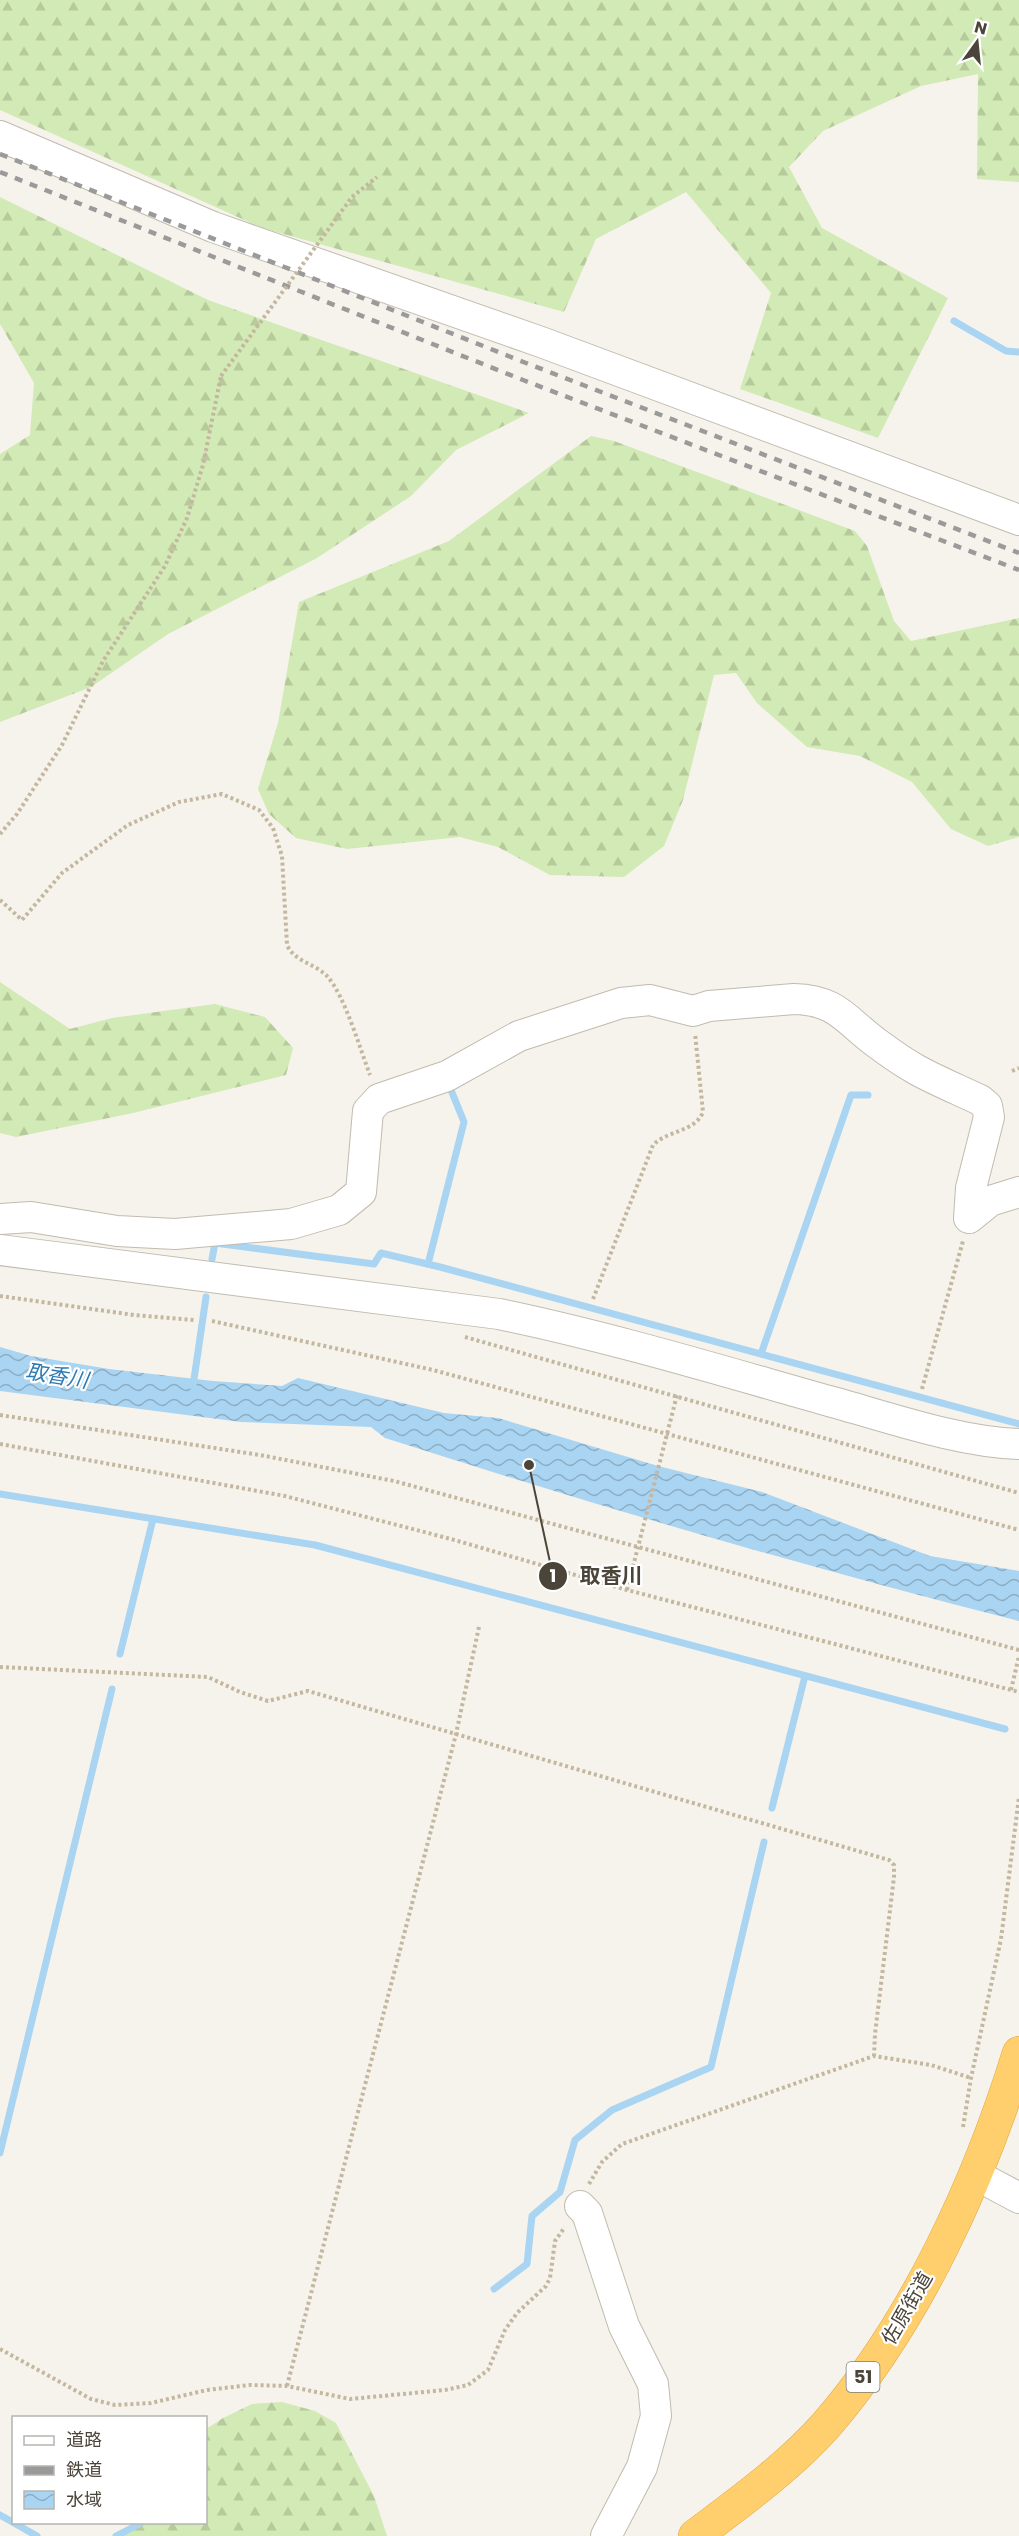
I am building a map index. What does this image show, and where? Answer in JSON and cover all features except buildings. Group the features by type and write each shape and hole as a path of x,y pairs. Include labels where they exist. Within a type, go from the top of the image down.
{"highway":[{"name":"佐原街道","path":"695,2536 796,2456 827,2424 877,2360 908,2308 976,2175 1019,2053"}],"street":[{"path":"0,136 213,227 541,342 1019,520"},
{"path":"0,1218 31,1217 117,1231 175,1234 291,1224 339,1210 361,1192 368,1111 379,1099 447,1076 519,1036 621,1003 650,1000 693,1011 709,1006 794,999 822,1003 853,1022 876,1043 917,1070 980,1100 987,1106 989,1117 970,1188 969,1218"},
{"path":"969,1218 990,1201 1019,1192"},
{"path":"0,1250 499,1314 581,1331 912,1424 998,1443 1019,1444"},
{"path":"976,2175 1019,2198"},
{"path":"580,2206 587,2213 624,2326 653,2384 656,2416 642,2467 606,2536"}],"path":[{"path":"0,834 17,814 62,745 103,661 165,566 187,518 203,465 221,376 352,197 377,177"},
{"path":"0,900 22,920 62,873 128,825 179,802 222,794 259,810 273,828 282,856 287,945 292,956 326,975 337,990 379,1099"},
{"path":"593,1299 653,1144 660,1138 692,1126 700,1119 703,1112 693,1011"},
{"path":"1012,1071 1019,1068"},
{"path":"922,1389 969,1218"},
{"path":"0,1296 134,1315 194,1320"},
{"path":"212,1321 433,1370 1019,1530"},
{"path":"463,1336 1019,1493"},
{"path":"627,1590 677,1395"},
{"path":"0,1415 260,1455 394,1481 487,1504 638,1548 1019,1650"},
{"path":"0,1444 285,1496 452,1539 627,1590 1019,1692"},
{"path":"287,2386 456,1734 479,1627"},
{"path":"1011,1690 1019,1656"},
{"path":"0,1667 207,1677 257,1699 268,1701 308,1691 890,1860 894,1865 894,1877 874,2056"},
{"path":"963,2129 971,2078 1001,1939 1019,1797"},
{"path":"0,2349 91,2399 115,2405 151,2403 207,2390 249,2385 287,2386 350,2399 444,2390 468,2385 488,2370 505,2330 517,2313 546,2286 550,2278 555,2241 580,2206 602,2162 622,2144 725,2110 874,2056 931,2065 971,2078"}],"green space":[{"path":"0,0 1019,0 1019,182 977,179 978,74 921,86 823,131 789,167 822,228 948,298 878,438 740,389 771,293 686,192 596,239 564,312 262,228 0,110"},
{"path":"0,197 208,300 529,413 456,450 411,496 317,558 168,634 91,687 0,722 0,454 30,435 34,383 0,324"},
{"path":"591,436 614,441 855,531 867,546 894,621 911,641 1019,618 1019,837 988,846 951,829 912,782 860,756 807,747 757,703 736,673 714,675 683,800 664,846 624,877 550,875 498,847 460,837 347,849 296,838 269,814 258,789 278,723 299,602 449,541"},
{"path":"0,982 70,1029 112,1018 215,1004 265,1017 293,1048 286,1075 133,1113 16,1137 0,1133"},
{"path":"282,2402 315,2411 336,2423 374,2496 387,2536 123,2536 132,2524 207,2524 207,2428 252,2404"}],"water":[{"path":"0,1347 31,1356 109,1369 213,1381 282,1386 298,1378 444,1413 498,1418 658,1466 762,1492 930,1556 1019,1571 1019,1621 779,1557 621,1511 385,1438 371,1427 241,1422 0,1391"}],"waterway":[{"path":"954,321 1006,351 1019,352"},
{"path":"428,1264 464,1122 449,1085"},
{"path":"761,1354 851,1095 868,1095"},
{"path":"212,1259 215,1243 374,1264 381,1253 1019,1424"},
{"path":"193,1386 206,1297"},
{"path":"0,1494 315,1545 1005,1729"},
{"path":"120,1654 153,1519"},
{"path":"772,1808 805,1676"},
{"path":"0,2153 112,1689"},
{"path":"494,2289 527,2264 532,2216 560,2192 575,2140 612,2110 711,2067 764,1842"},
{"path":"0,2515 12,2522"},
{"path":"16,2524 37,2536"},
{"path":"116,2536 139,2524"}],"railway":[{"path":"0,154 526,363 1019,553"},
{"path":"0,172 523,380 1019,570"}],"place":[{"name":"取香川","path":"529,1465"}]}
